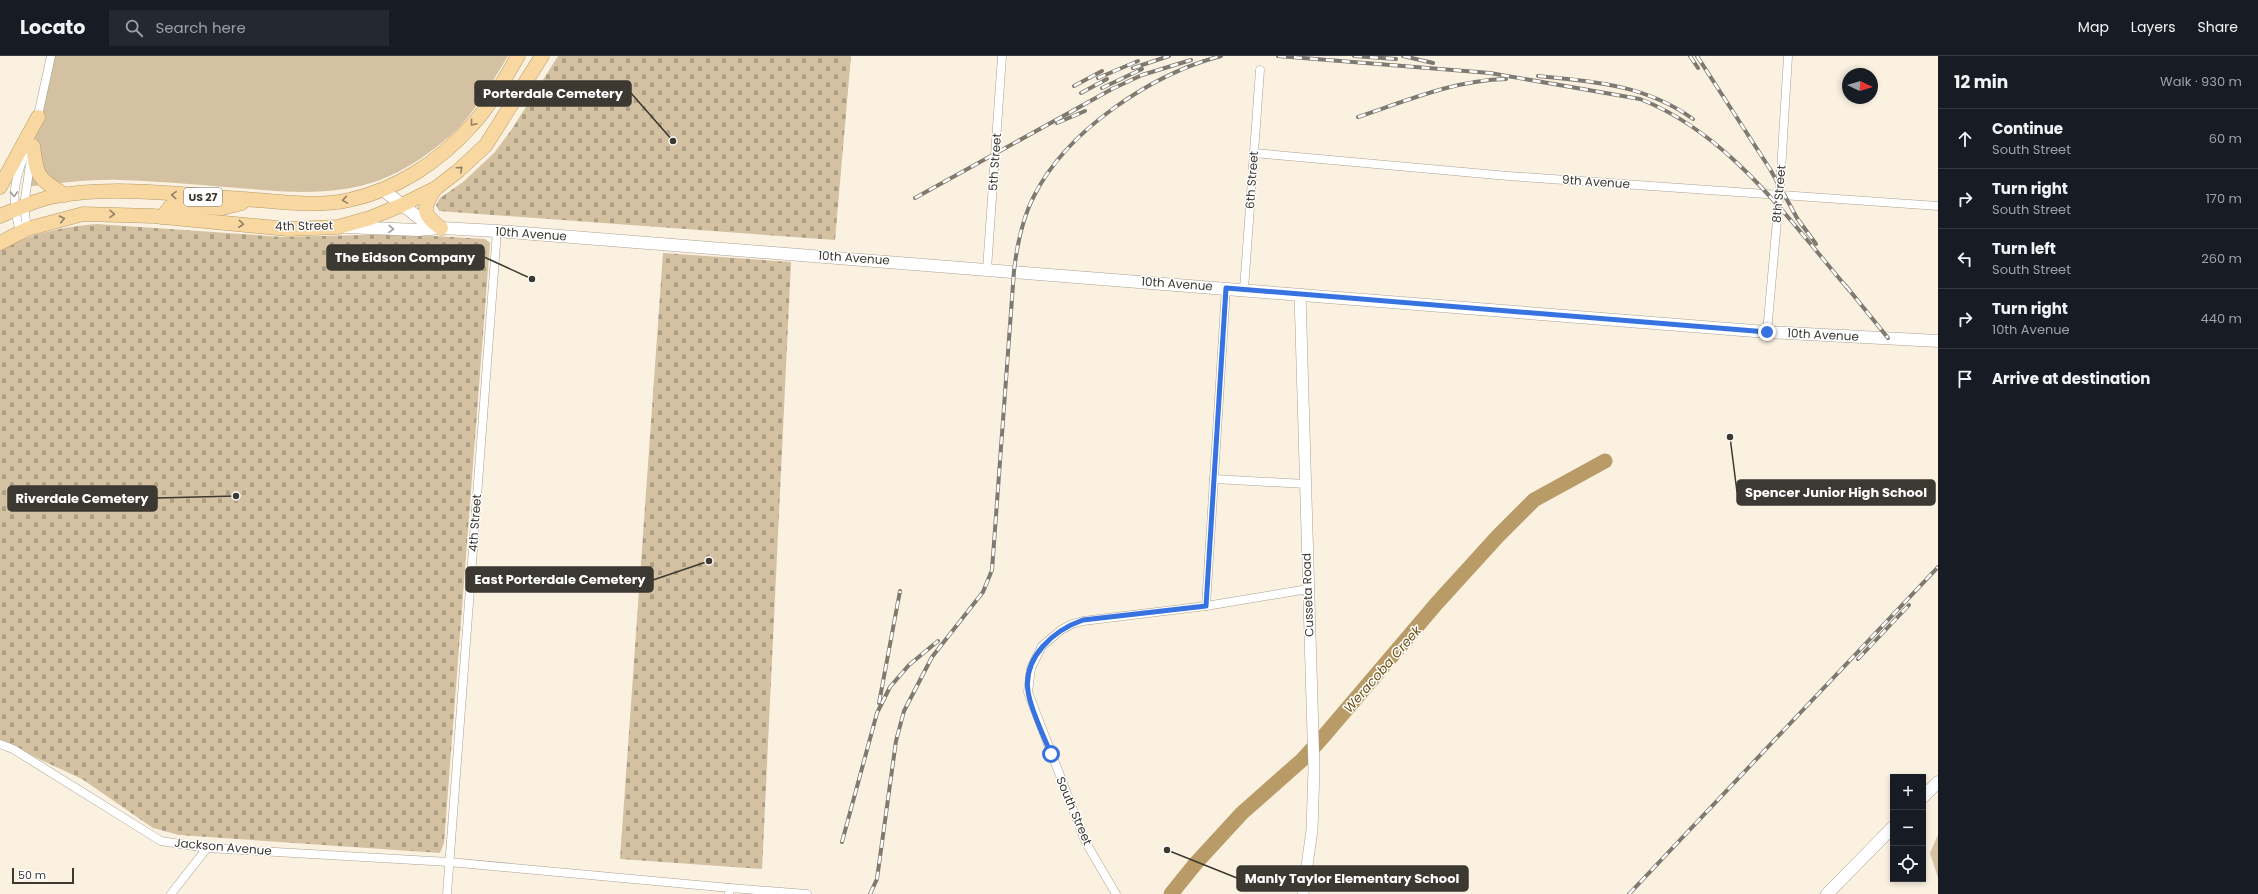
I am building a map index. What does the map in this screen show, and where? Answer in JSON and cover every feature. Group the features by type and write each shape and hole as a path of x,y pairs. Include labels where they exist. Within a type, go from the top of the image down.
{"highway":[{"name":"4th Street","path":"19,208 65,195 138,193 318,204 350,200 383,190 401,183 434,160 471,126 487,106 518,56"},
{"name":"4th Street","path":"0,243 24,231 83,214 162,217 288,229 338,226 370,218 402,205 436,188 458,171 486,145 542,56"},
{"path":"0,187 38,117"},
{"path":"32,146 36,167 42,181 65,195"},
{"path":"436,188 426,203 426,209 428,219 441,228"},
{"path":"162,217 171,206 222,208 252,200"},
{"name":"US 27","path":"0,216 19,208"}],"main road":[{"name":"10th Avenue","path":"383,190 427,224 441,228"},
{"name":"10th Avenue","path":"338,226 418,230 441,228 497,231 1244,289 1767,332 1938,341"},
{"path":"1926,794 1938,782"},
{"path":"1827,894 1890,830"}],"street":[{"path":"19,208 51,56"},
{"name":"5th Street","path":"987,269 1002,56"},
{"name":"8th Street","path":"1767,332 1779,194 1788,56"},
{"name":"6th Street","path":"1244,289 1260,70"},
{"path":"24,231 19,208 16,175 38,117"},
{"name":"9th Avenue","path":"1254,153 1508,176 1938,206"},
{"name":"4th Street","path":"447,894 497,231"},
{"path":"1206,606 1226,288"},
{"name":"Cusseta Road","path":"1300,294 1314,769 1312,830 1302,894"},
{"path":"1214,479 1306,484"},
{"name":"South Street","path":"1116,894 1085,841 1028,692 1028,680 1031,668 1042,646 1056,634 1072,624 1083,620 1206,606 1308,588"},
{"name":"Jackson Avenue","path":"0,744 13,749 92,797 152,836 161,840 207,848 449,862 730,891 807,894"},
{"path":"171,894 207,848"}],"green space":[{"path":"51,56 508,56 480,101 464,122 455,132 414,163 380,180 364,185 317,192 301,192 119,180 83,181 25,187"},
{"path":"558,56 851,56 835,240 439,211 436,205 440,198 463,182 494,153 512,129"},
{"path":"97,224 283,237 402,234 485,239 490,243 444,843 440,853 179,835 153,828 82,779 0,741 0,251 34,235 59,229"},
{"path":"663,253 791,262 762,869 620,859"},
{"path":"1938,835 1938,878 1930,853"}],"waterway":[{"name":"Weracoba Creek","path":"1171,894 1196,863 1242,813 1302,760 1437,603 1498,536 1534,500 1605,461"}],"railway":[{"path":"1133,68 1169,56"},
{"path":"870,894 877,879 896,741 904,711 932,657 983,592 992,570 1014,271 1026,214 1034,196 1049,172 1067,149 1089,127 1114,108 1167,76 1195,64 1221,56"},
{"path":"1278,56 1490,73 1640,99 1672,114 1702,134 1730,156 1780,208 1849,290"},
{"path":"1354,56 1396,59"},
{"path":"1403,56 1433,63"},
{"path":"1690,56 1698,68"},
{"path":"1697,56 1770,169 1797,218 1816,244"},
{"path":"915,198 1112,89 1142,75 1191,60"},
{"path":"1098,78 1138,61"},
{"path":"1102,88 1142,69"},
{"path":"1074,86 1102,71"},
{"path":"1538,76 1599,83 1638,92 1657,99 1693,119"},
{"path":"1081,93 1107,79"},
{"path":"1358,117 1449,87 1487,80 1506,79"},
{"path":"1057,123 1085,111"},
{"path":"1846,286 1888,338"},
{"path":"1629,894 1938,567"},
{"path":"879,703 900,591"},
{"path":"1858,659 1909,605"},
{"path":"842,842 877,713 890,687 909,665 938,641"}],"place":[{"name":"Porterdale Cemetery","path":"673,141"},
{"name":"The Eidson Company","path":"532,279"},
{"name":"Spencer Junior High School","path":"1730,437"},
{"name":"Riverdale Cemetery","path":"236,496"},
{"name":"East Porterdale Cemetery","path":"709,561"},
{"name":"Manly Taylor Elementary School","path":"1167,850"}],"route":[{"path":"1051,754 1028,692 1028,680 1031,668 1042,646 1051,637 1072,624 1083,620 1206,606 1226,288 1767,332"}]}
